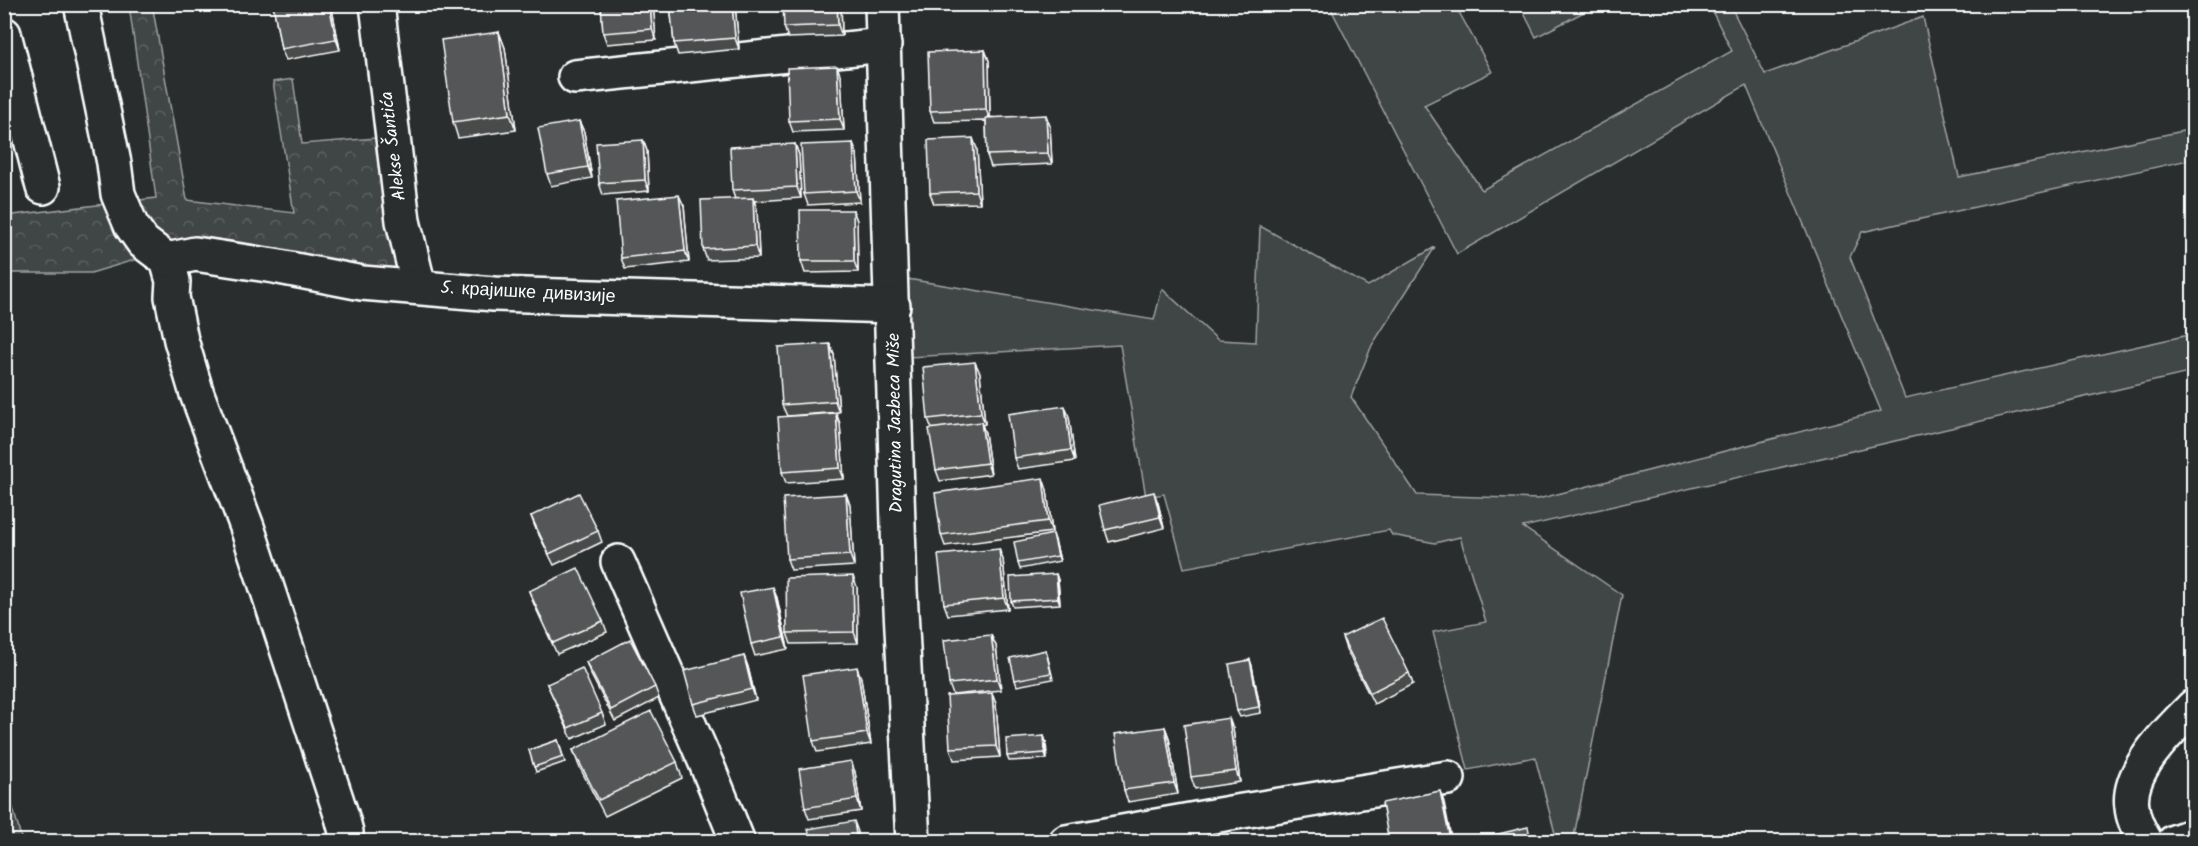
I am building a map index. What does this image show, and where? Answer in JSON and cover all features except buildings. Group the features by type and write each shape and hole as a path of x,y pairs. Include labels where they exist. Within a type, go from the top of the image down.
{"street":[{"path":"81,4 114,163 118,194 130,225 143,242 167,260 173,281 172,297 181,340 197,394 247,527 342,817 346,832 345,842"},
{"name":"Alekse Šantića","path":"377,4 403,221 419,287"},
{"name":"Dragutina Jazbeca Miše","path":"882,4 900,590 913,842"},
{"path":"4,34 43,187"},
{"path":"575,77 884,45"},
{"name":"5. крајишке дивизије","path":"167,260 195,254 362,283 494,294 893,306"},
{"path":"618,562 738,842"},
{"path":"2146,842 2135,822 2131,804 2135,780 2149,755 2193,706"},
{"path":"1066,842 1448,778"},
{"path":"2174,842 2193,835"}],"green space":[{"path":"152,4 187,200 294,213 273,82 293,79 302,144 376,138 404,285 144,257 91,273 5,273 5,216 156,198 129,5"},
{"path":"1329,5 1455,5 1492,72 1424,105 1482,190 1732,51 1709,5 1730,5 1765,74 1923,17 1959,177 2193,129 2193,159 1862,232 1850,257 1905,398 2193,334 2193,372 1523,527 1622,595 1573,841 1557,841 1535,757 1468,770 1433,632 1486,622 1460,537 1435,543 1392,535 1389,530 1184,568 1164,494 1146,497 1120,345 908,357 907,279 1154,320 1162,289 1218,340 1256,342 1260,226 1368,286 1435,247 1372,345 1351,397 1417,495 1538,499 1881,411 1746,85 1457,254"},
{"path":"1520,5 1597,5 1536,37"},
{"path":"4,775 22,841 5,841"}]}
